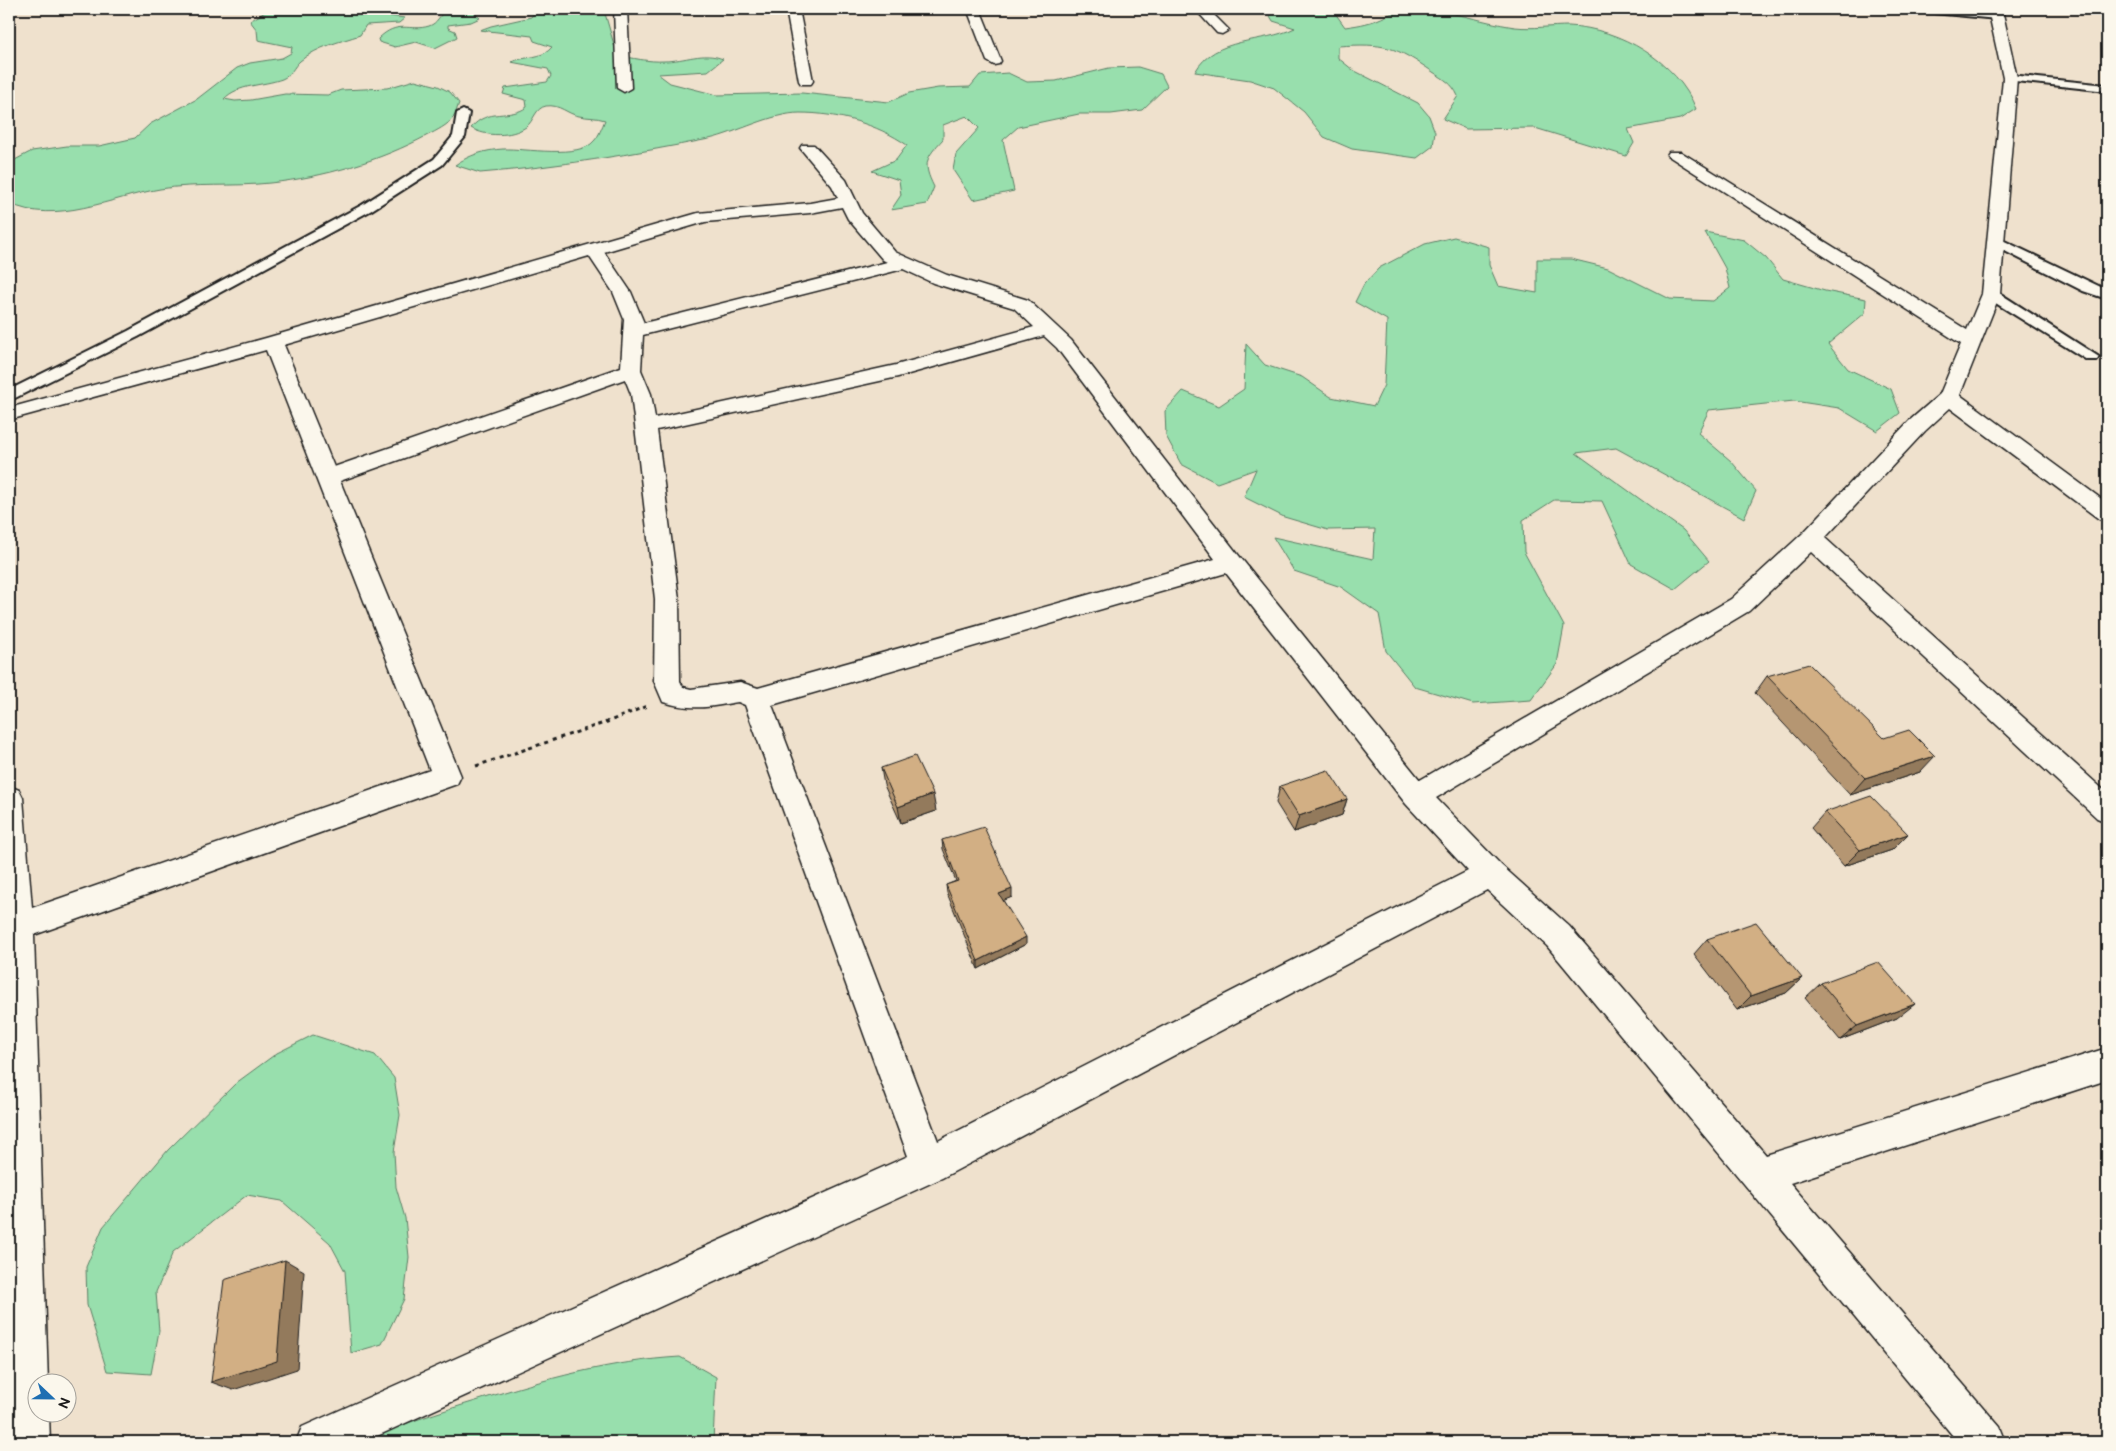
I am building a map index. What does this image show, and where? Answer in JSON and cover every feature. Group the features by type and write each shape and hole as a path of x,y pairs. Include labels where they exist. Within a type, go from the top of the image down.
{"street":[{"path":"620,9 624,88"},
{"path":"792,9 806,81"},
{"path":"973,9 994,61"},
{"path":"1201,9 1222,30"},
{"path":"1416,796 1740,605 1812,539 1917,426 1949,397 1991,294 1994,240 2010,78 1996,12"},
{"path":"808,148 840,184 854,215 889,256 940,279 1021,304 1064,344 1231,562 1416,796 1490,874 1558,936 1985,1442"},
{"path":"1675,155 1972,342"},
{"path":"9,414 273,342 704,217 793,209 848,201"},
{"path":"593,249 622,292 634,319 631,370 641,394 668,598 667,681 672,695 691,698 740,692 756,699 1231,562"},
{"path":"634,331 904,263"},
{"path":"646,426 973,353 1047,329"},
{"path":"18,926 447,776 273,342"},
{"path":"328,477 631,370"},
{"path":"1949,397 2107,514"},
{"path":"1812,539 2107,810"},
{"path":"756,699 930,1165"},
{"path":"9,798 18,926 29,1442"},
{"path":"317,1442 930,1165 1490,874"},
{"path":"1760,1175 2107,1064"}],"lane":[{"path":"1923,9 1996,12"},
{"path":"2010,78 2107,88"},
{"path":"9,396 132,334 366,208 438,162 458,137 463,113"},
{"path":"1994,240 2088,288 2107,295"},
{"path":"1991,294 2092,357"}],"path":[{"path":"447,776 607,722 672,695"}],"green space":[{"path":"270,9 333,9 405,18 399,23 366,25 360,35 329,45 307,56 282,79 243,88 224,99 235,101 251,100 285,94 328,95 341,90 387,88 415,80 438,86 450,92 459,103 454,116 438,130 391,153 351,167 311,177 270,183 187,186 160,189 84,208 64,211 45,212 9,203 9,163 32,151 67,146 99,146 135,138 150,124 197,99 237,68 250,63 282,58 291,53 292,47 258,40 257,30 250,21"},
{"path":"460,9 472,11 480,18 471,22 448,25 448,28 455,31 457,37 435,48 416,42 395,47 379,42 378,39 392,29 429,26 446,10"},
{"path":"530,9 604,10 617,55 640,60 658,61 672,61 701,56 723,59 708,71 658,74 670,83 717,95 802,93 889,102 909,93 938,88 970,87 980,75 1008,73 1027,82 1056,81 1109,68 1138,67 1161,74 1167,86 1142,110 1111,114 1079,114 1018,127 1003,140 1014,191 973,200 953,170 956,154 979,128 967,116 943,125 943,139 933,151 928,161 928,172 934,187 927,204 891,210 901,195 899,180 872,171 896,160 907,145 870,126 828,115 800,113 778,116 709,139 566,164 480,173 455,165 472,156 496,150 577,150 594,141 600,131 605,120 582,117 551,106 539,109 526,127 513,133 499,135 484,133 471,128 484,118 513,113 527,107 526,100 503,94 505,88 547,82 551,76 548,69 511,62 544,54 552,47 534,41 532,36 480,30 531,17 535,12"},
{"path":"1266,9 1334,9 1345,27 1372,22 1401,11 1420,10 1448,13 1515,27 1569,26 1588,28 1626,41 1661,63 1676,76 1696,109 1680,119 1628,129 1634,143 1626,156 1535,128 1466,129 1443,119 1458,96 1451,85 1420,63 1389,48 1367,45 1338,46 1338,58 1353,70 1418,103 1429,116 1435,132 1433,146 1417,158 1352,149 1324,137 1304,112 1274,88 1250,80 1195,72 1204,60 1214,52 1227,46 1268,37 1295,28 1273,21"},
{"path":"1705,232 1744,240 1766,258 1783,279 1825,291 1866,299 1865,313 1828,344 1848,369 1891,389 1900,413 1877,431 1839,408 1794,401 1709,410 1698,433 1731,461 1756,491 1744,518 1616,448 1576,453 1683,530 1709,561 1675,589 1631,564 1602,501 1554,500 1523,520 1524,552 1564,626 1557,664 1531,700 1473,704 1415,687 1386,651 1379,614 1341,587 1294,571 1273,537 1373,559 1375,529 1328,530 1284,517 1244,497 1256,469 1217,483 1181,464 1166,436 1165,411 1183,391 1219,406 1244,389 1246,344 1265,365 1302,377 1331,397 1374,406 1384,385 1387,320 1355,302 1364,284 1379,268 1425,244 1454,237 1489,247 1489,265 1498,286 1537,293 1537,259 1571,259 1608,268 1670,299 1713,301 1730,288 1725,268"},
{"path":"313,1035 375,1055 394,1078 400,1115 394,1152 396,1187 405,1218 409,1257 404,1299 382,1344 351,1353 345,1271 330,1243 282,1201 247,1195 173,1252 156,1292 159,1331 151,1374 107,1371 87,1305 86,1267 103,1227 168,1150 236,1083 277,1053"},
{"path":"680,1357 716,1377 713,1442 361,1442 434,1414 553,1378 629,1362"}],"building":[{"path":"1809,664 1884,738 1909,730 1935,756 1865,778 1767,676"},
{"path":"915,756 933,794 898,807 881,768"},
{"path":"1328,770 1347,799 1299,816 1280,786"},
{"path":"1871,796 1908,834 1860,850 1825,812"},
{"path":"984,827 1012,889 999,894 1026,937 978,961 946,885 958,881 942,840"},
{"path":"1756,922 1802,978 1751,996 1707,939"},
{"path":"1878,962 1915,1004 1857,1026 1821,983"},
{"path":"285,1260 277,1361 211,1382 224,1280"}]}
